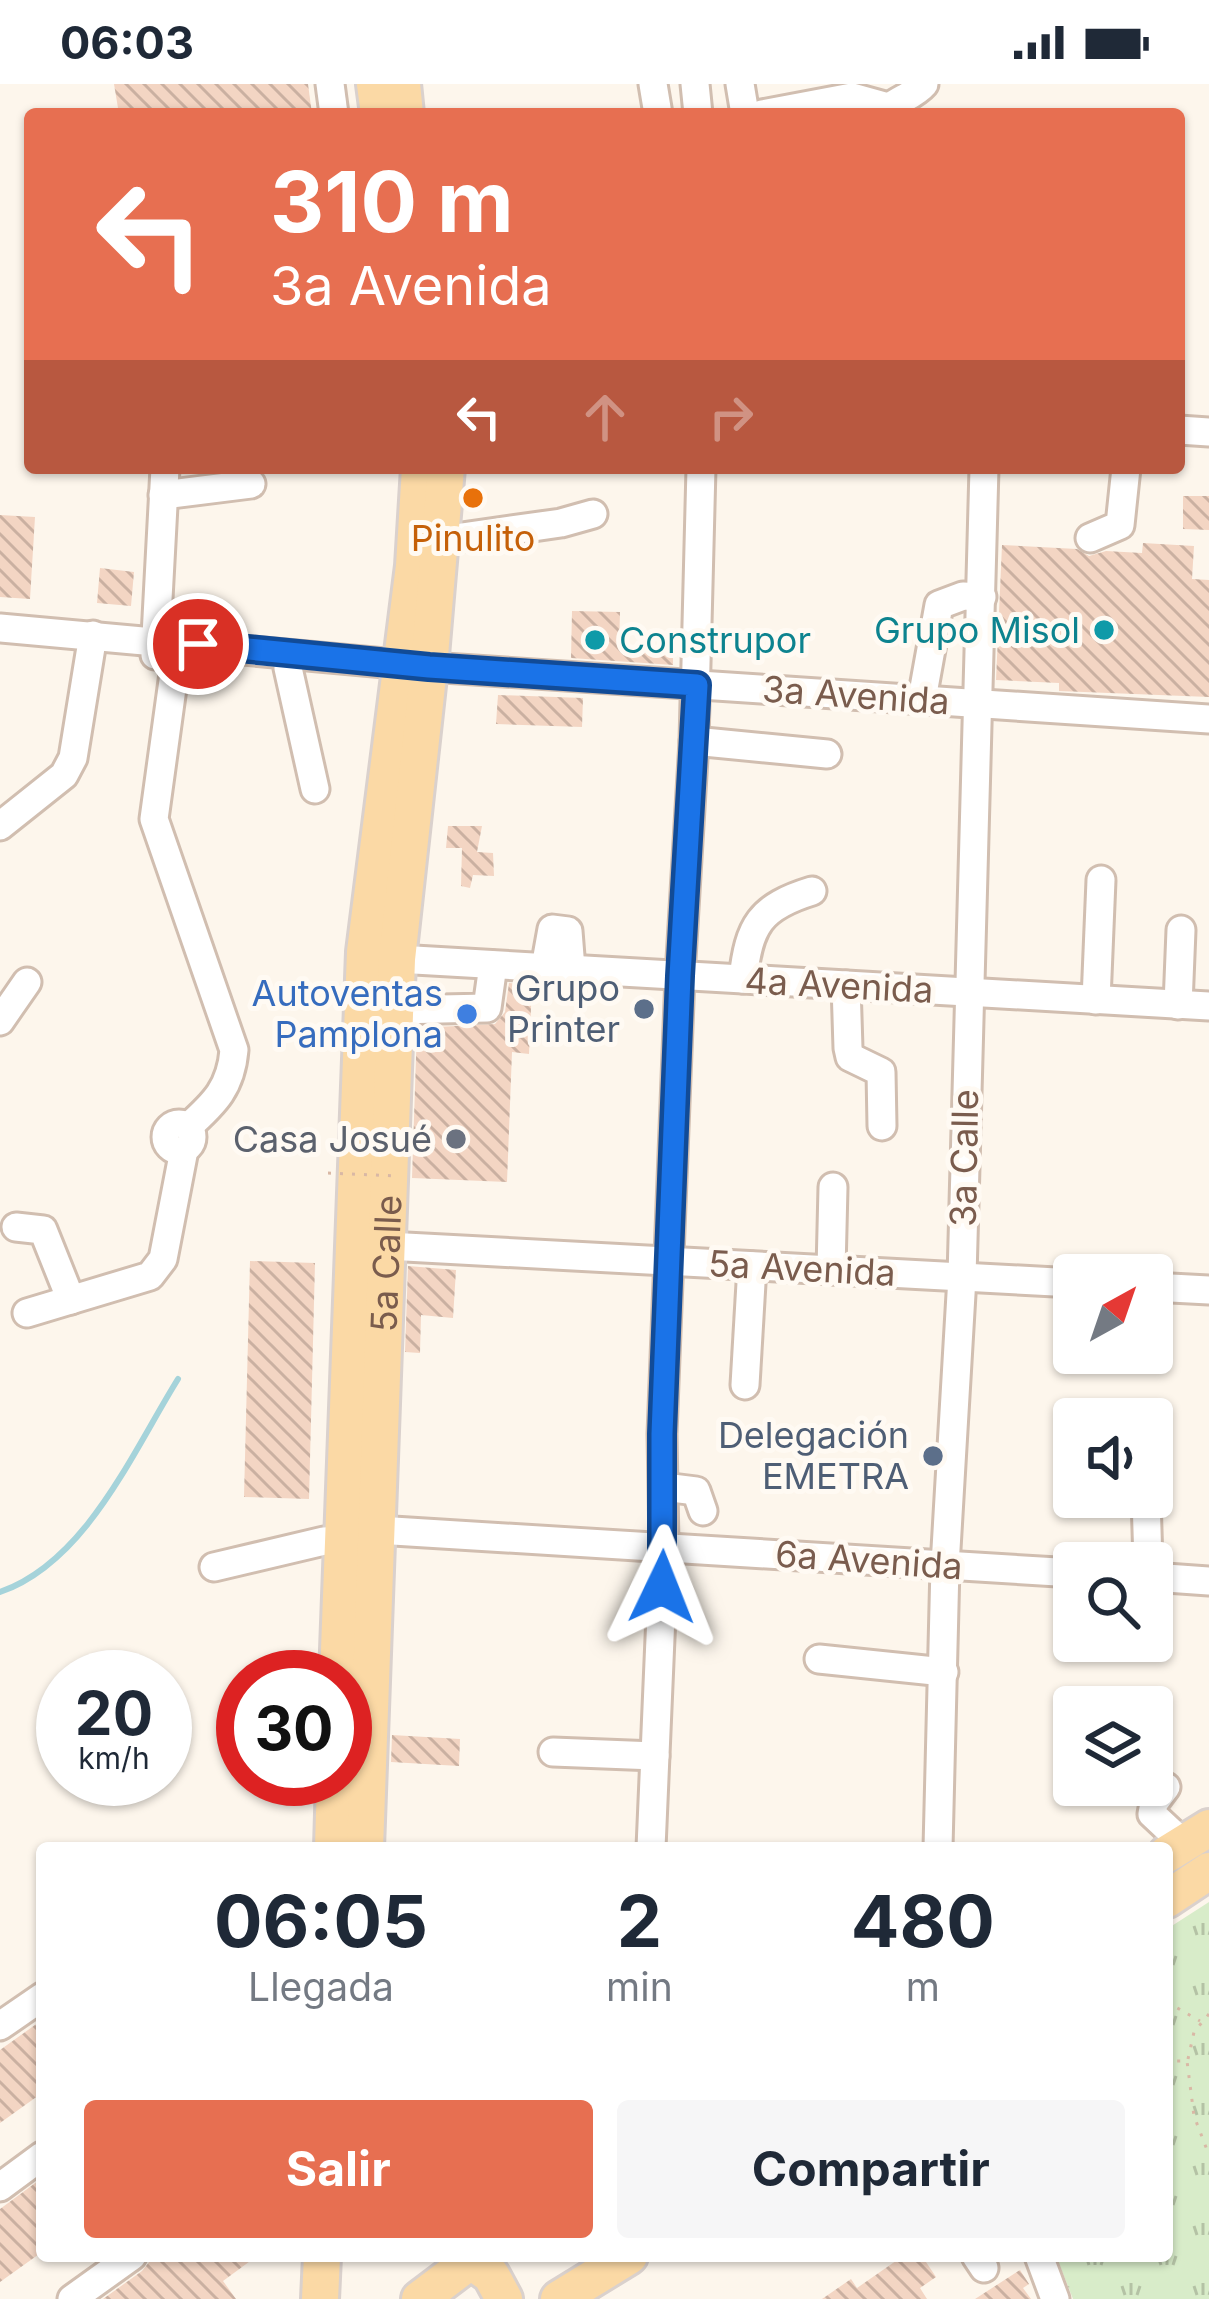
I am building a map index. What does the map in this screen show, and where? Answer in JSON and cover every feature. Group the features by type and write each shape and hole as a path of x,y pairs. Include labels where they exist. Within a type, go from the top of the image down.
{"main road":[{"name":"5a Calle","path":"365,1842 360,1535 365,952 394,722 416,666 441,540 433,476"},
{"name":"5a Calle","path":"342,1650 360,1535 387,1246 397,959 433,476"},
{"path":"333,1842 334,1806"},
{"path":"1173,1895 1209,1871"},
{"path":"320,2299 322,2262"},
{"path":"420,2299 464,2262"},
{"path":"476,2262 491,2275 504,2299"},
{"path":"582,2262 592,2269 617,2262"},
{"path":"559,2299 619,2262"}],"street":[{"path":"892,108 912,98 925,84"},
{"path":"794,108 852,97 879,108"},
{"path":"651,1842 664,1545 662,1434 697,685 701,474"},
{"name":"3a Calle","path":"938,1842 945,1566 962,1277 984,474"},
{"path":"1090,538 1120,525 1125,474"},
{"path":"27,1312 150,1276 164,1259 186,1138 218,1100 232,1070 234,1050 154,819 163,652 164,482 251,484"},
{"path":"441,540 562,523 593,514"},
{"path":"922,700 939,605 962,596 982,597"},
{"name":"3a Avenida","path":"0,628 288,668 350,671 370,679 379,689 394,722"},
{"path":"0,826 64,775 73,758 93,644"},
{"name":"3a Avenida","path":"0,647 93,644"},
{"name":"3a Avenida","path":"163,652 1209,719"},
{"path":"288,668 315,789"},
{"path":"694,741 826,754"},
{"path":"1096,1000 1101,880"},
{"path":"743,979 756,923 777,902 812,891"},
{"path":"1178,1005 1181,931"},
{"name":"4a Avenida","path":"397,959 1209,1006"},
{"path":"395,1010 487,1008 493,964"},
{"path":"4,1018 27,982"},
{"path":"846,985 850,1057 881,1072 882,1126"},
{"path":"831,1270 833,1187"},
{"path":"16,1227 44,1230 71,1300"},
{"name":"5a Avenida","path":"387,1246 1053,1282"},
{"path":"745,1385 752,1265"},
{"path":"1173,1288 1209,1290"},
{"path":"664,1486 696,1491 703,1511"},
{"name":"6a Avenida","path":"214,1567 360,1535 664,1545 1053,1572"},
{"path":"1173,1578 1209,1581"},
{"path":"819,1659 944,1672"},
{"path":"554,1752 655,1756"},
{"path":"1153,1806 1152,1814 1186,1842"},
{"path":"0,2026 36,2001"},
{"path":"0,2187 36,2160"},
{"path":"72,2299 124,2262"},
{"path":"1041,2262 1055,2299"}],"path":[{"path":"328,1173 398,1176"},
{"path":"1173,2006 1201,2022"},
{"path":"1209,2014 1194,2032 1187,2061 1194,2116 1209,2155"},
{"path":"1173,2061 1187,2061"}],"green space":[{"path":"1209,1902 1209,2299 1073,2299 1058,2262 1173,2262 1173,1925"}],"building":[{"path":"114,84 308,84 311,108 118,108"},
{"path":"1183,496 1209,496 1209,530 1183,529"},
{"path":"0,515 35,517 30,599 0,597"},
{"name":"Grupo Misol","path":"1143,543 1194,546 1192,579 1209,580 1209,697 1059,691 1059,683 996,680 1002,545 1077,549 1089,556 1106,551 1142,553"},
{"path":"100,568 134,572 131,606 97,603"},
{"name":"Construpor","path":"572,611 620,612 619,647 673,649 673,665 571,658"},
{"path":"498,695 583,698 582,727 496,724"},
{"path":"448,826 482,826 477,852 493,853 494,876 473,875 470,888 461,886 462,848 446,848"},
{"name":"Casa Josué","path":"509,983 532,985 529,1054 512,1052 507,1182 412,1178 417,1028 495,1024 505,1012"},
{"path":"250,1261 315,1263 309,1499 244,1497"},
{"path":"408,1266 456,1270 453,1318 421,1315 420,1353 405,1352"},
{"path":"392,1735 460,1739 459,1766 391,1762"},
{"path":"36,2024 36,2097 0,2123 0,2050"},
{"path":"36,2182 36,2256 0,2282 0,2209"},
{"path":"149,2262 249,2262 223,2281 236,2299 103,2299"},
{"path":"894,2262 926,2262 936,2277 920,2288 927,2299 822,2299 851,2279 857,2288"},
{"path":"1020,2270 1031,2299 975,2299"}],"waterway":[{"path":"0,1592 30,1577 82,1531 178,1379"}],"place":[{"name":"Pinulito","path":"473,498"},
{"name":"Grupo Misol","path":"1104,630"},
{"name":"Construpor","path":"595,640"},
{"name":"Grupo Printer","path":"644,1009"},
{"name":"Autoventas Pamplona","path":"467,1014"},
{"name":"Casa Josué","path":"456,1139"},
{"name":"Delegación EMETRA","path":"933,1456"}],"route":[{"path":"198,644 429,667 697,685 662,1434 662,1587"}]}
